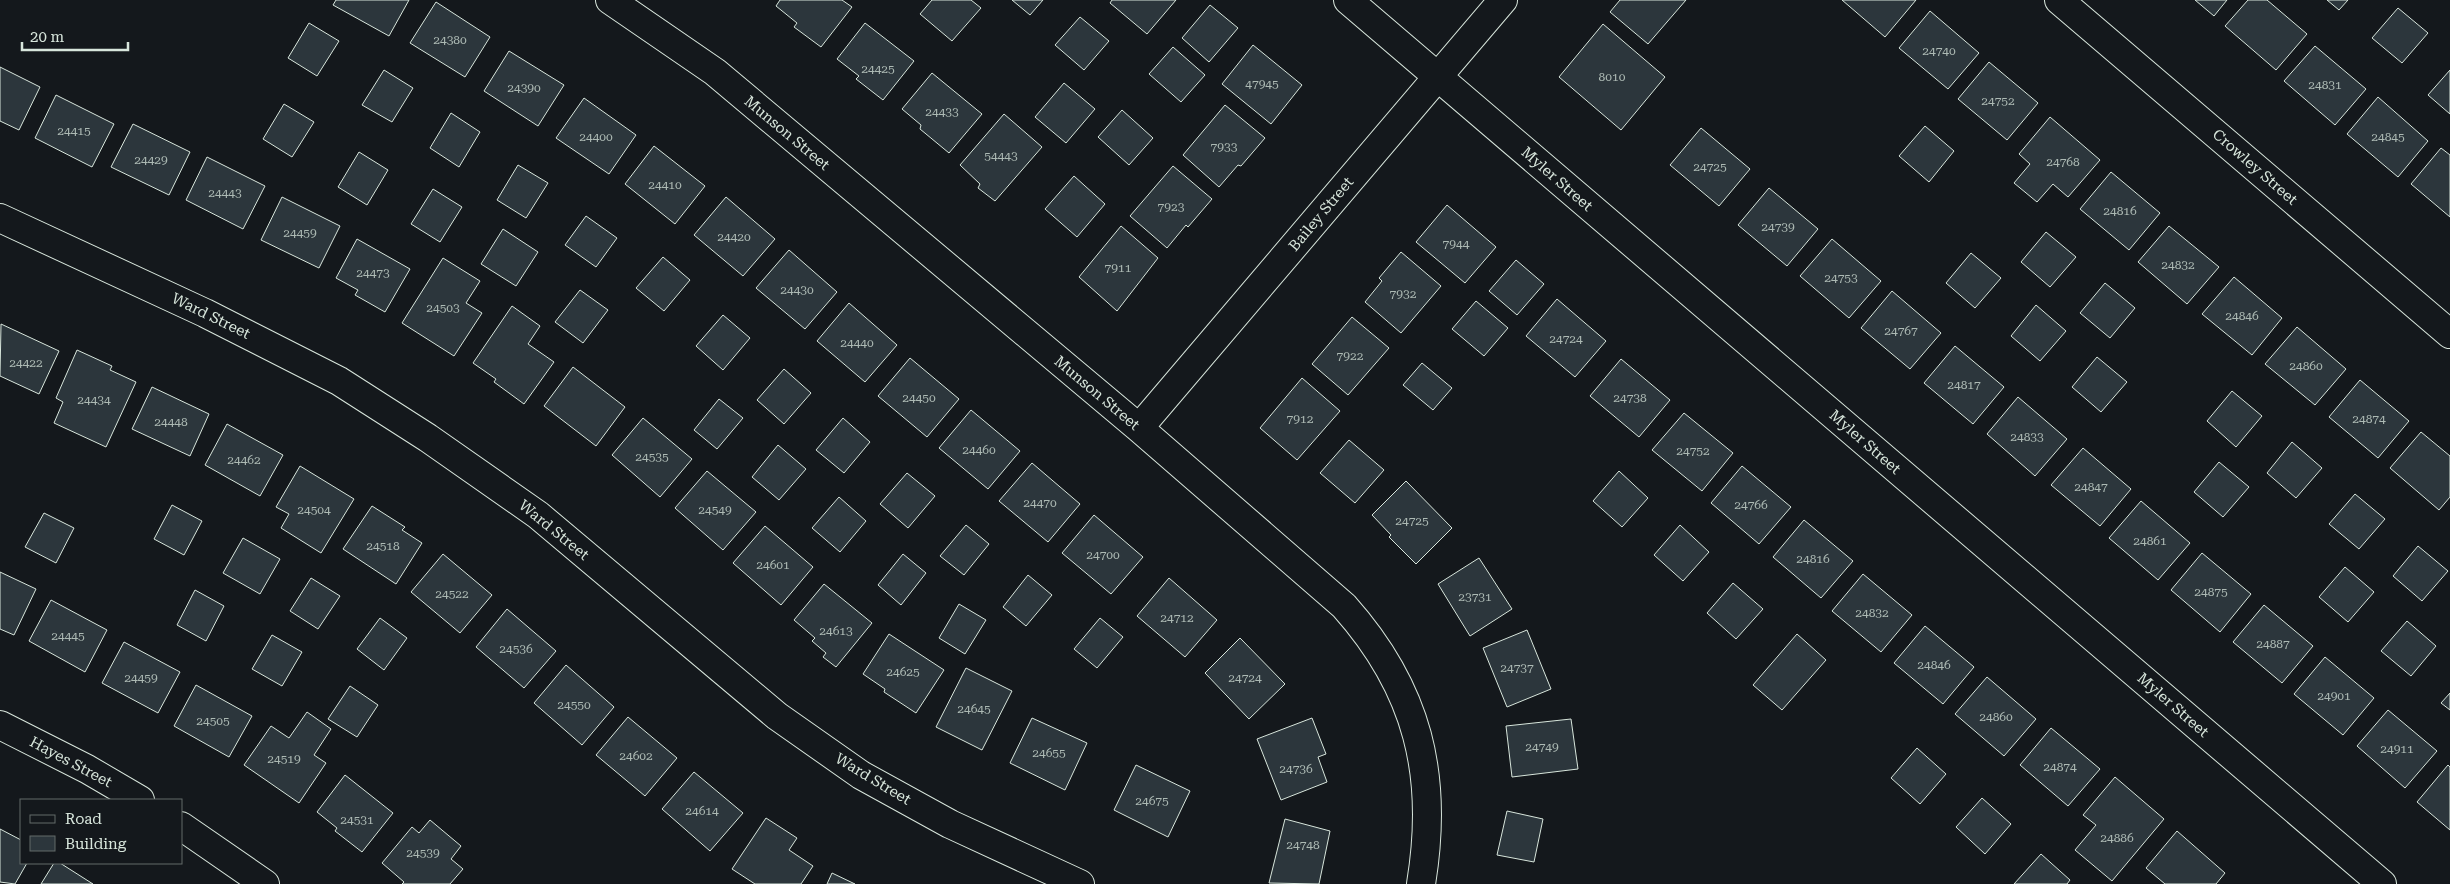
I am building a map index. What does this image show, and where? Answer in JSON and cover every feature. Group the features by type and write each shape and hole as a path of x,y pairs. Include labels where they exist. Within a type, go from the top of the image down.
{"street":[{"name":"Munson Street","path":"610,0 715,72 1139,428 1344,606 1384,656 1407,704 1418,734 1425,775 1428,809 1426,854 1421,884"},
{"name":"Myler Street","path":"1348,0 2382,884"},
{"name":"Bailey Street","path":"1139,428 1503,0"},
{"name":"Crowley Street","path":"2059,0 2450,334"},
{"name":"Ward Street","path":"0,218 205,312 340,381 428,438 538,515 778,716 861,775 950,824 1080,884"},
{"name":"Hayes Street","path":"0,725 87,769 138,799"},
{"path":"182,827 265,884"}],"building":[{"path":"336,0 409,0 389,36 333,5"},
{"path":"780,0 842,0 852,7 821,47 794,27 797,23 776,6"},
{"path":"932,0 971,0 981,8 952,41 920,14"},
{"path":"1012,0 1043,0 1030,15"},
{"path":"1112,0 1176,0 1147,34 1110,3"},
{"path":"1620,0 1686,0 1648,44 1610,12"},
{"path":"1842,0 1916,0 1885,37"},
{"path":"2195,0 2227,0 2214,16"},
{"path":"2248,0 2267,0 2307,34 2276,70 2225,26"},
{"path":"2327,0 2348,0 2339,10"},
{"path":"436,2 490,37 465,77 410,43"},
{"path":"1210,5 1238,28 1209,62 1182,38"},
{"path":"2398,8 2428,33 2402,63 2372,38"},
{"path":"1930,11 1979,53 1948,89 1899,48"},
{"path":"1080,17 1109,41 1084,70 1055,45"},
{"path":"309,23 339,41 317,76 288,58"},
{"path":"865,23 914,61 883,100 856,79 859,76 837,59"},
{"path":"1603,24 1665,77 1621,130 1559,77"},
{"path":"1253,45 1302,85 1271,124 1222,84"},
{"path":"2315,46 2366,89 2335,125 2284,81"},
{"path":"1173,47 1205,75 1181,102 1149,74"},
{"path":"509,51 564,85 538,126 484,91"},
{"path":"1989,62 2038,103 2007,140 1958,99"},
{"path":"0,67 40,87 19,130 0,121"},
{"path":"384,70 413,88 392,122 362,105"},
{"path":"2450,70 2450,114 2428,95"},
{"path":"932,73 982,114 949,153 920,129 921,125 902,109"},
{"path":"1064,83 1095,109 1066,143 1035,117"},
{"path":"56,95 114,124 92,167 35,138"},
{"path":"2378,97 2428,141 2398,177 2347,134"},
{"path":"584,98 636,135 609,174 556,138"},
{"path":"284,104 314,122 292,157 263,139"},
{"path":"1225,105 1265,138 1241,166 1238,165 1219,187 1183,155"},
{"path":"1122,110 1153,138 1129,165 1098,137"},
{"path":"451,113 480,132 459,167 430,148"},
{"path":"1004,114 1042,147 995,201 978,188 980,184 960,165"},
{"path":"2050,117 2100,160 2068,197 2053,184 2037,202 2014,183 2030,164 2019,154"},
{"path":"133,124 190,152 169,195 111,167"},
{"path":"1925,126 1954,151 1929,182 1899,156"},
{"path":"1701,128 1750,169 1719,206 1670,165"},
{"path":"654,146 705,186 675,224 625,184"},
{"path":"2441,148 2450,155 2450,217 2411,184"},
{"path":"359,152 388,170 367,205 338,187"},
{"path":"207,157 265,186 243,229 186,200"},
{"path":"518,165 548,183 526,218 497,200"},
{"path":"1173,166 1212,199 1188,227 1186,225 1167,248 1130,216"},
{"path":"2111,172 2160,213 2129,250 2080,209"},
{"path":"1074,176 1105,204 1077,237 1045,209"},
{"path":"1769,188 1818,229 1787,266 1738,225"},
{"path":"433,189 462,207 440,242 411,224"},
{"path":"282,197 340,226 319,268 261,240"},
{"path":"726,197 775,239 743,276 694,235"},
{"path":"1447,205 1496,247 1465,283 1416,242"},
{"path":"586,216 617,238 596,267 565,245"},
{"path":"1121,226 1158,258 1117,311 1079,277"},
{"path":"2169,226 2219,267 2187,304 2138,262"},
{"path":"503,229 538,252 516,286 481,264"},
{"path":"2046,232 2076,257 2050,287 2021,262"},
{"path":"357,239 410,269 385,312 355,295 358,290 336,278"},
{"path":"1832,239 1881,281 1849,318 1800,276"},
{"path":"789,250 837,292 805,329 756,288"},
{"path":"1401,252 1441,286 1401,333 1365,302 1382,281 1379,278"},
{"path":"1971,253 2001,278 1975,308 1946,283"},
{"path":"663,257 690,280 664,311 636,288"},
{"path":"443,258 480,281 466,303 482,313 454,356 402,323"},
{"path":"1516,260 1544,284 1517,315 1489,291"},
{"path":"2234,277 2282,318 2252,355 2202,314"},
{"path":"2105,283 2135,308 2110,338 2080,313"},
{"path":"580,290 608,310 583,343 555,322"},
{"path":"1892,291 1941,333 1910,369 1861,328"},
{"path":"1557,299 1606,341 1575,377 1526,336"},
{"path":"1476,301 1508,328 1484,356 1452,329"},
{"path":"849,303 897,345 865,382 817,341"},
{"path":"2036,305 2066,331 2040,361 2011,336"},
{"path":"512,306 540,326 528,344 554,362 524,404 494,382 496,379 473,363"},
{"path":"723,315 750,338 723,370 696,346"},
{"path":"1352,317 1389,348 1348,395 1312,364"},
{"path":"1,324 59,351 39,394 0,376"},
{"path":"2297,327 2346,369 2315,405 2265,364"},
{"path":"1955,346 2004,387 1973,424 1924,383"},
{"path":"77,350 112,366 110,370 136,382 106,447 54,423 63,402 56,398"},
{"path":"2097,357 2127,382 2101,412 2072,387"},
{"path":"910,358 959,399 927,437 878,396"},
{"path":"1621,359 1670,400 1639,437 1590,396"},
{"path":"1422,363 1452,388 1433,410 1403,385"},
{"path":"573,367 625,407 596,446 544,406"},
{"path":"784,369 811,393 784,424 757,400"},
{"path":"1302,378 1340,411 1297,460 1260,428"},
{"path":"2360,380 2409,421 2378,458 2329,417"},
{"path":"152,387 209,414 190,456 132,429"},
{"path":"2232,391 2262,416 2236,447 2207,421"},
{"path":"2018,397 2067,439 2035,476 1987,434"},
{"path":"719,399 743,418 717,449 694,430"},
{"path":"971,410 1020,451 988,489 939,448"},
{"path":"1684,413 1733,453 1702,491 1652,450"},
{"path":"643,418 692,459 660,497 612,455"},
{"path":"843,418 870,442 844,473 816,450"},
{"path":"227,424 283,455 260,496 205,465"},
{"path":"2421,432 2450,456 2450,497 2439,510 2390,468"},
{"path":"1349,440 1384,470 1355,503 1320,473"},
{"path":"2292,442 2322,468 2296,498 2267,473"},
{"path":"778,445 806,469 779,500 752,477"},
{"path":"2083,448 2131,489 2100,526 2051,485"},
{"path":"2219,462 2249,487 2223,517 2194,492"},
{"path":"1032,463 1080,504 1048,542 999,501"},
{"path":"300,466 354,499 321,553 281,528 289,514 276,507"},
{"path":"1742,466 1791,507 1759,544 1711,503"},
{"path":"707,471 756,512 723,550 675,508"},
{"path":"1619,471 1648,498 1622,527 1593,501"},
{"path":"907,473 935,496 908,528 880,504"},
{"path":"1406,481 1452,528 1416,564 1389,537 1391,535 1372,515"},
{"path":"2355,494 2385,519 2359,549 2329,524"},
{"path":"839,497 866,521 840,552 812,528"},
{"path":"2141,501 2190,543 2158,580 2109,538"},
{"path":"172,505 202,521 184,555 154,539"},
{"path":"372,506 405,527 402,530 422,543 396,584 343,549"},
{"path":"44,513 74,528 56,563 25,547"},
{"path":"1094,515 1143,557 1111,594 1062,553"},
{"path":"1804,520 1853,561 1821,598 1773,557"},
{"path":"966,525 989,544 964,575 940,556"},
{"path":"1680,525 1709,552 1683,581 1654,555"},
{"path":"765,526 813,567 781,605 733,563"},
{"path":"243,538 280,559 260,594 223,573"},
{"path":"2418,546 2448,571 2422,601 2393,576"},
{"path":"2202,553 2251,594 2220,632 2171,590"},
{"path":"443,554 492,595 460,633 411,592"},
{"path":"903,554 926,573 901,605 878,585"},
{"path":"1479,558 1512,609 1470,636 1438,584"},
{"path":"2345,567 2374,592 2348,622 2319,597"},
{"path":"0,572 36,589 14,635 0,629"},
{"path":"1863,574 1912,615 1881,652 1832,611"},
{"path":"1028,575 1052,595 1026,626 1003,607"},
{"path":"311,578 340,596 318,629 290,611"},
{"path":"1169,578 1217,620 1185,657 1137,616"},
{"path":"1733,583 1763,609 1736,639 1707,613"},
{"path":"824,584 872,623 836,667 823,657 826,653 812,641 815,638 794,620"},
{"path":"195,590 224,606 206,641 177,625"},
{"path":"51,600 107,630 85,672 29,641"},
{"path":"959,604 986,620 965,654 939,638"},
{"path":"2264,605 2313,646 2282,683 2233,642"},
{"path":"507,609 556,651 524,688 476,647"},
{"path":"380,618 407,638 384,670 357,649"},
{"path":"1100,618 1123,637 1097,668 1074,649"},
{"path":"2407,621 2436,646 2411,676 2381,651"},
{"path":"1925,626 1974,667 1943,704 1894,663"},
{"path":"1527,630 1551,689 1507,707 1483,648"},
{"path":"889,634 944,670 916,713 884,692 885,689 863,674"},
{"path":"1797,634 1826,660 1782,710 1753,685"},
{"path":"272,635 302,652 282,686 252,669"},
{"path":"1240,638 1285,684 1249,719 1205,673"},
{"path":"124,642 180,672 158,713 102,683"},
{"path":"2325,657 2374,698 2343,735 2294,694"},
{"path":"566,665 614,707 582,745 534,703"},
{"path":"966,668 1012,691 982,750 936,727"},
{"path":"1987,677 2036,719 2004,756 1955,714"},
{"path":"196,685 252,716 229,757 174,726"},
{"path":"350,686 378,705 357,737 328,719"},
{"path":"2450,693 2450,710 2441,703"},
{"path":"2388,710 2437,751 2405,788 2357,746"},
{"path":"307,712 331,729 314,755 326,763 299,803 244,765 271,726 289,738"},
{"path":"628,717 677,758 645,796 596,755"},
{"path":"1032,718 1087,743 1065,790 1010,763"},
{"path":"1312,718 1326,754 1318,757 1327,782 1281,800 1257,739"},
{"path":"1571,719 1578,769 1512,777 1506,726"},
{"path":"2051,728 2100,769 2068,806 2020,765"},
{"path":"1917,748 1946,774 1920,804 1891,778"},
{"path":"1136,765 1190,791 1168,837 1114,810"},
{"path":"2448,765 2450,767 2450,830 2417,802"},
{"path":"694,772 743,813 710,851 662,809"},
{"path":"345,775 393,813 362,852 335,831 337,828 317,812"},
{"path":"2115,777 2164,819 2112,881 2075,850 2096,825 2083,815"},
{"path":"1982,798 2011,824 1985,854 1956,827"},
{"path":"1507,811 1543,819 1534,862 1497,855"},
{"path":"766,818 797,838 789,850 813,866 801,884 755,884 732,869"},
{"path":"1285,819 1330,831 1319,884 1269,883"},
{"path":"430,820 461,846 451,859 463,869 450,884 402,884 404,882 382,863 412,827 419,833"},
{"path":"0,829 20,839 20,864 26,864 15,884 0,882"},
{"path":"2177,831 2225,873 2216,884 2165,884 2146,868"},
{"path":"2041,854 2070,880 2067,884 2014,884"},
{"path":"53,864 62,864 93,884 41,884"},
{"path":"832,873 855,884 827,884"}]}
